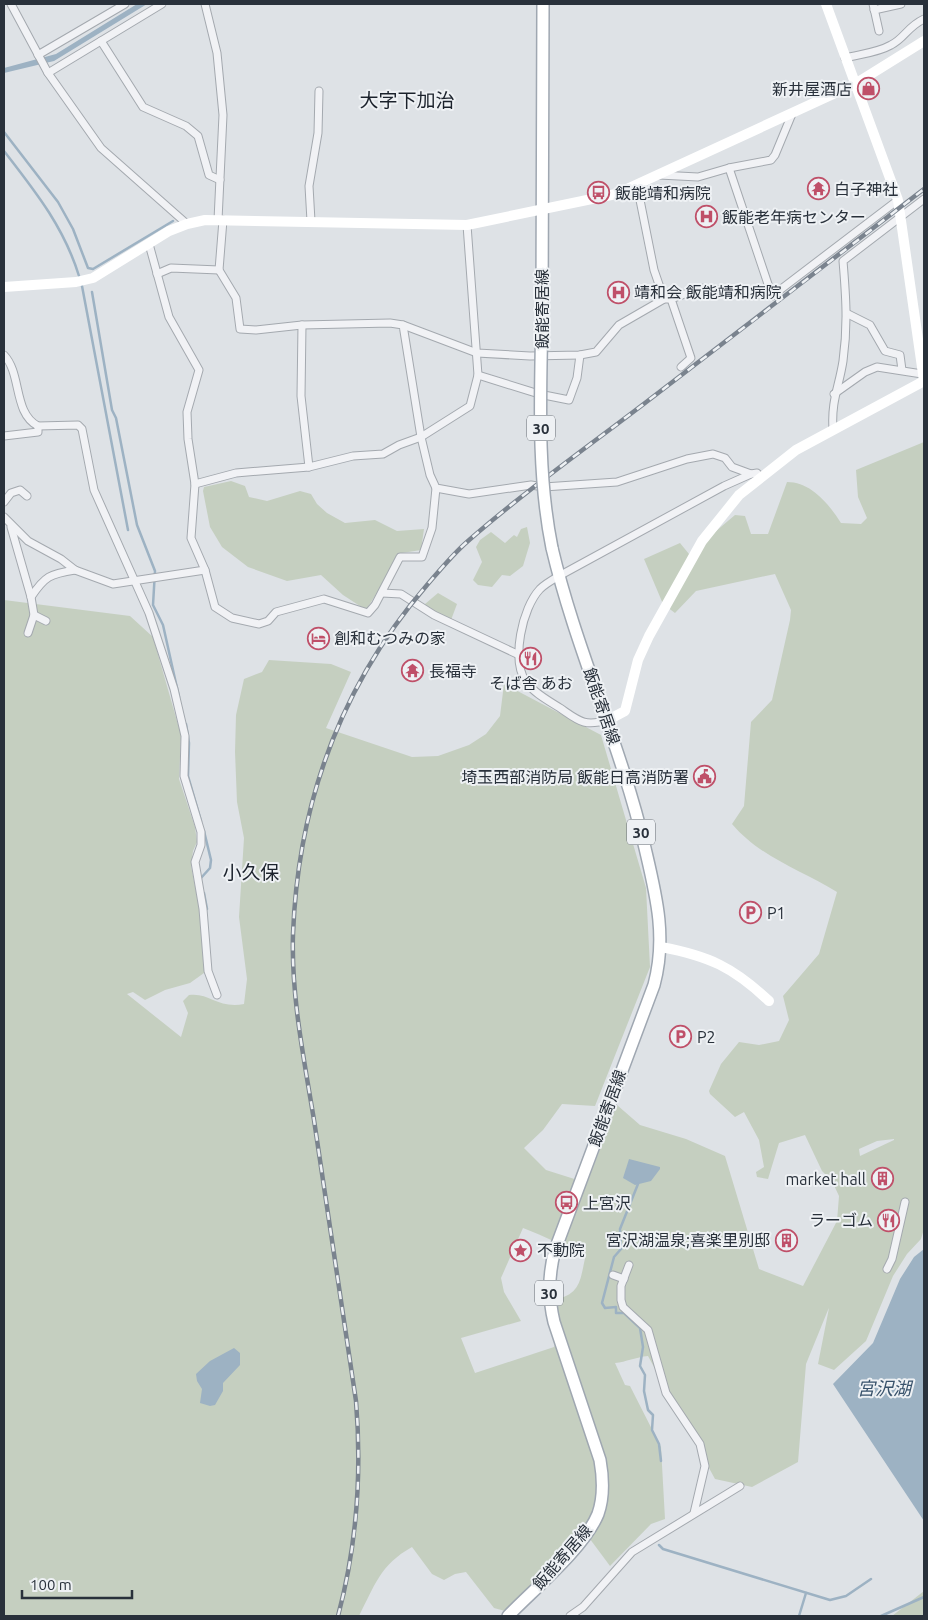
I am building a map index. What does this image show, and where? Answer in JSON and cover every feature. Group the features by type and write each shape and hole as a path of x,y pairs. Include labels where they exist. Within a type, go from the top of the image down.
{"main road":[{"name":"飯能寄居線","path":"508,1616 583,1537 598,1514 601,1500 602,1474 600,1460 554,1322 549,1299 549,1280 555,1250 654,985 661,947 659,909 626,777 559,576 552,548 544,497 541,447 544,4"}],"street":[{"path":"11,4 47,71 100,148 187,224"},
{"path":"39,56 125,4"},
{"path":"47,71 162,4"},
{"path":"204,4 217,53 223,115 219,270 236,298 240,329 256,330 302,325 390,322 477,353 530,356 580,355 596,352 619,325 668,299 701,288 772,296 898,200"},
{"path":"756,475 702,542 638,660 625,711 595,724 582,723 535,692 526,682 521,672 517,654 519,640 534,598 540,589 559,576 756,475 833,428 924,381 898,200 826,4"},
{"path":"879,31 874,7 902,4"},
{"path":"846,58 890,46 901,39 910,26 924,19"},
{"path":"101,41 143,107 186,126 198,136 209,175 220,180"},
{"path":"4,287 76,282 93,278 169,231 187,224 220,220 467,225 616,194 659,176 855,84 924,41"},
{"path":"311,221 309,186 318,133 319,91"},
{"path":"659,176 698,177 729,168 771,160 775,155 792,114"},
{"path":"729,168 772,296"},
{"path":"637,185 654,270 668,299 691,358 681,367"},
{"path":"833,428 831,408 843,363 848,314 843,261 924,198"},
{"path":"196,484 236,474 309,468 353,456 383,454 421,436 470,406 478,375 467,225"},
{"path":"149,244 169,316 199,370 187,412 188,439 196,484 191,538 205,570 216,608 232,618 259,624 268,621 276,612 324,599 368,613 382,593 400,557 422,557 432,528 436,488 430,475 421,436 402,325"},
{"path":"157,274 171,268 219,270"},
{"path":"848,314 870,325 885,351 900,355 902,370"},
{"path":"302,325 301,396 309,468"},
{"path":"4,355 11,364 26,417 38,426 72,425 82,429 94,490 136,580 149,613 174,689 185,736 184,776 203,840 195,862 203,909 210,981 217,995"},
{"path":"478,375 538,394 569,400 577,378 580,355"},
{"path":"834,394 865,372 877,367 922,374"},
{"path":"4,436 38,432 38,426"},
{"path":"436,488 469,494 531,485 544,487 617,482 687,459 713,454 725,458 732,467 756,475"},
{"path":"4,502 11,493 20,490 27,496"},
{"path":"4,517 28,541 61,559 74,570 113,584 205,570"},
{"path":"11,525 31,597 34,615 28,633"},
{"path":"31,597 41,582 50,575 74,570"},
{"path":"382,593 401,594 434,615 517,654"},
{"path":"34,615 46,621"},
{"path":"661,947 696,955 730,968 769,1001"},
{"path":"887,1269 892,1259 906,1202"},
{"path":"629,1265 620,1293 623,1307 648,1330 666,1393 700,1444 705,1466 694,1513"},
{"path":"613,1275 624,1279"},
{"path":"570,1616 583,1607 632,1552 740,1486"}],"green space":[{"path":"924,442 924,1229 921,1239 907,1254 893,1276 866,1341 834,1370 818,1364 829,1308 806,1364 798,1462 752,1487 715,1479 648,1356 615,1363 625,1385 630,1386 661,1447 665,1519 651,1524 610,1566 584,1531 505,1611 494,1608 466,1572 455,1574 444,1580 432,1574 412,1547 392,1561 385,1569 374,1585 359,1616 4,1616 4,600 130,616 153,637 181,735 179,779 195,827 197,842 193,851 191,866 211,968 190,983 165,990 145,1000 133,992 127,994 181,1037 188,1013 183,1001 189,995 202,996 220,1003 244,1004 247,979 239,917 244,838 237,802 236,715 244,679 262,672 269,660 331,664 351,672 326,728 412,757 438,756 469,745 486,734 500,716 504,684 601,735 646,888 650,967 595,1106 562,1104 543,1130 524,1148 546,1170 587,1183 617,1105 640,1125 686,1139 725,1156 759,1269 803,1286 837,1221 839,1196 832,1181 822,1171 805,1135 779,1143 768,1179 757,1177 756,1172 764,1167 759,1140 744,1112 735,1117 709,1091 721,1064 739,1042 759,1045 779,1041 789,1020 783,996 819,954 837,892 768,854 732,824 744,806 751,722 772,700 791,610 775,574 696,591 675,613 663,604 644,559 680,543 689,554 735,515 745,516 751,534 768,534 787,482 804,486 819,495 841,523 861,524 867,518 858,497 856,470","holes":["894,1140 860,1156 859,1149 877,1141","523,1228 586,1254 581,1278 570,1294 554,1300 563,1331 554,1347 475,1373 461,1338 521,1321 504,1292 501,1278"]},
{"path":"231,481 245,486 249,497 267,501 300,491 311,494 317,504 327,513 345,523 375,520 397,531 424,529 421,550 402,553 366,610 343,595 321,575 287,581 248,567 222,547 210,527 203,491 204,487"},
{"path":"527,527 530,543 523,566 510,576 502,575 492,587 478,585 473,580 482,562 476,547 480,540 491,532 505,543 514,535 517,537 521,529"},
{"path":"438,593 457,604 451,620 426,608 425,604"},
{"path":"924,1591 924,1616 892,1616"}],"water":[{"path":"137,4 147,4 54,61 4,73 4,68 56,54"},
{"path":"629,1159 660,1167 660,1169 651,1181 635,1185 623,1178"},
{"name":"宮沢湖","path":"924,1249 924,1521 833,1384 873,1343 900,1279 914,1257"},
{"path":"234,1348 240,1353 240,1365 223,1383 223,1391 215,1405 210,1406 200,1403 202,1389 197,1381 196,1374 210,1361"}],"waterway":[{"path":"4,132 58,202 73,229 88,268 93,269 173,221"},
{"path":"4,151 48,210 73,258 79,276"},
{"path":"82,286 128,530"},
{"path":"92,292 112,410 116,418 137,525 155,571 153,605 163,625 179,697"},
{"path":"186,724 189,743 188,776 201,821"},
{"path":"201,878 210,868 211,860 204,831"},
{"path":"204,893 207,909"},
{"path":"638,1184 620,1229 621,1249 614,1257 602,1303 605,1308 616,1307 616,1313 624,1313 640,1328 643,1347 640,1366 645,1375 644,1391 648,1410 653,1415 652,1430 659,1444 661,1461"},
{"path":"659,1545 663,1549 830,1600 846,1596 871,1579"},
{"path":"799,1616 806,1593"},
{"path":"881,1616 924,1597"}],"railway":[{"path":"338,1616 354,1536 358,1483 358,1429 356,1401 299,1027 293,957 297,885 304,838 315,792 330,748 348,705 370,663 397,623 427,585 462,546 533,488 924,189"}],"place":[{"name":"新井屋酒店","path":"868,89"},
{"name":"白子神社","path":"818,189"},
{"name":"飯能靖和病院","path":"599,193"},
{"name":"飯能老年病センター","path":"706,217"},
{"name":"靖和会 飯能靖和病院","path":"618,292"},
{"name":"創和むつみの家","path":"318,638"},
{"name":"そば舎 あお","path":"531,659"},
{"name":"長福寺","path":"413,671"},
{"name":"埼玉西部消防局 飯能日高消防署","path":"705,777"},
{"name":"P1","path":"751,913"},
{"name":"P2","path":"681,1037"},
{"name":"market hall","path":"882,1179"},
{"name":"上宮沢","path":"567,1203"},
{"name":"ラーゴム","path":"889,1220"},
{"name":"宮沢湖温泉;喜楽里別邸","path":"786,1240"},
{"name":"不動院","path":"521,1250"}],"district":[{"name":"大字下加治","path":"407,100"},
{"name":"小久保","path":"251,872"}]}
